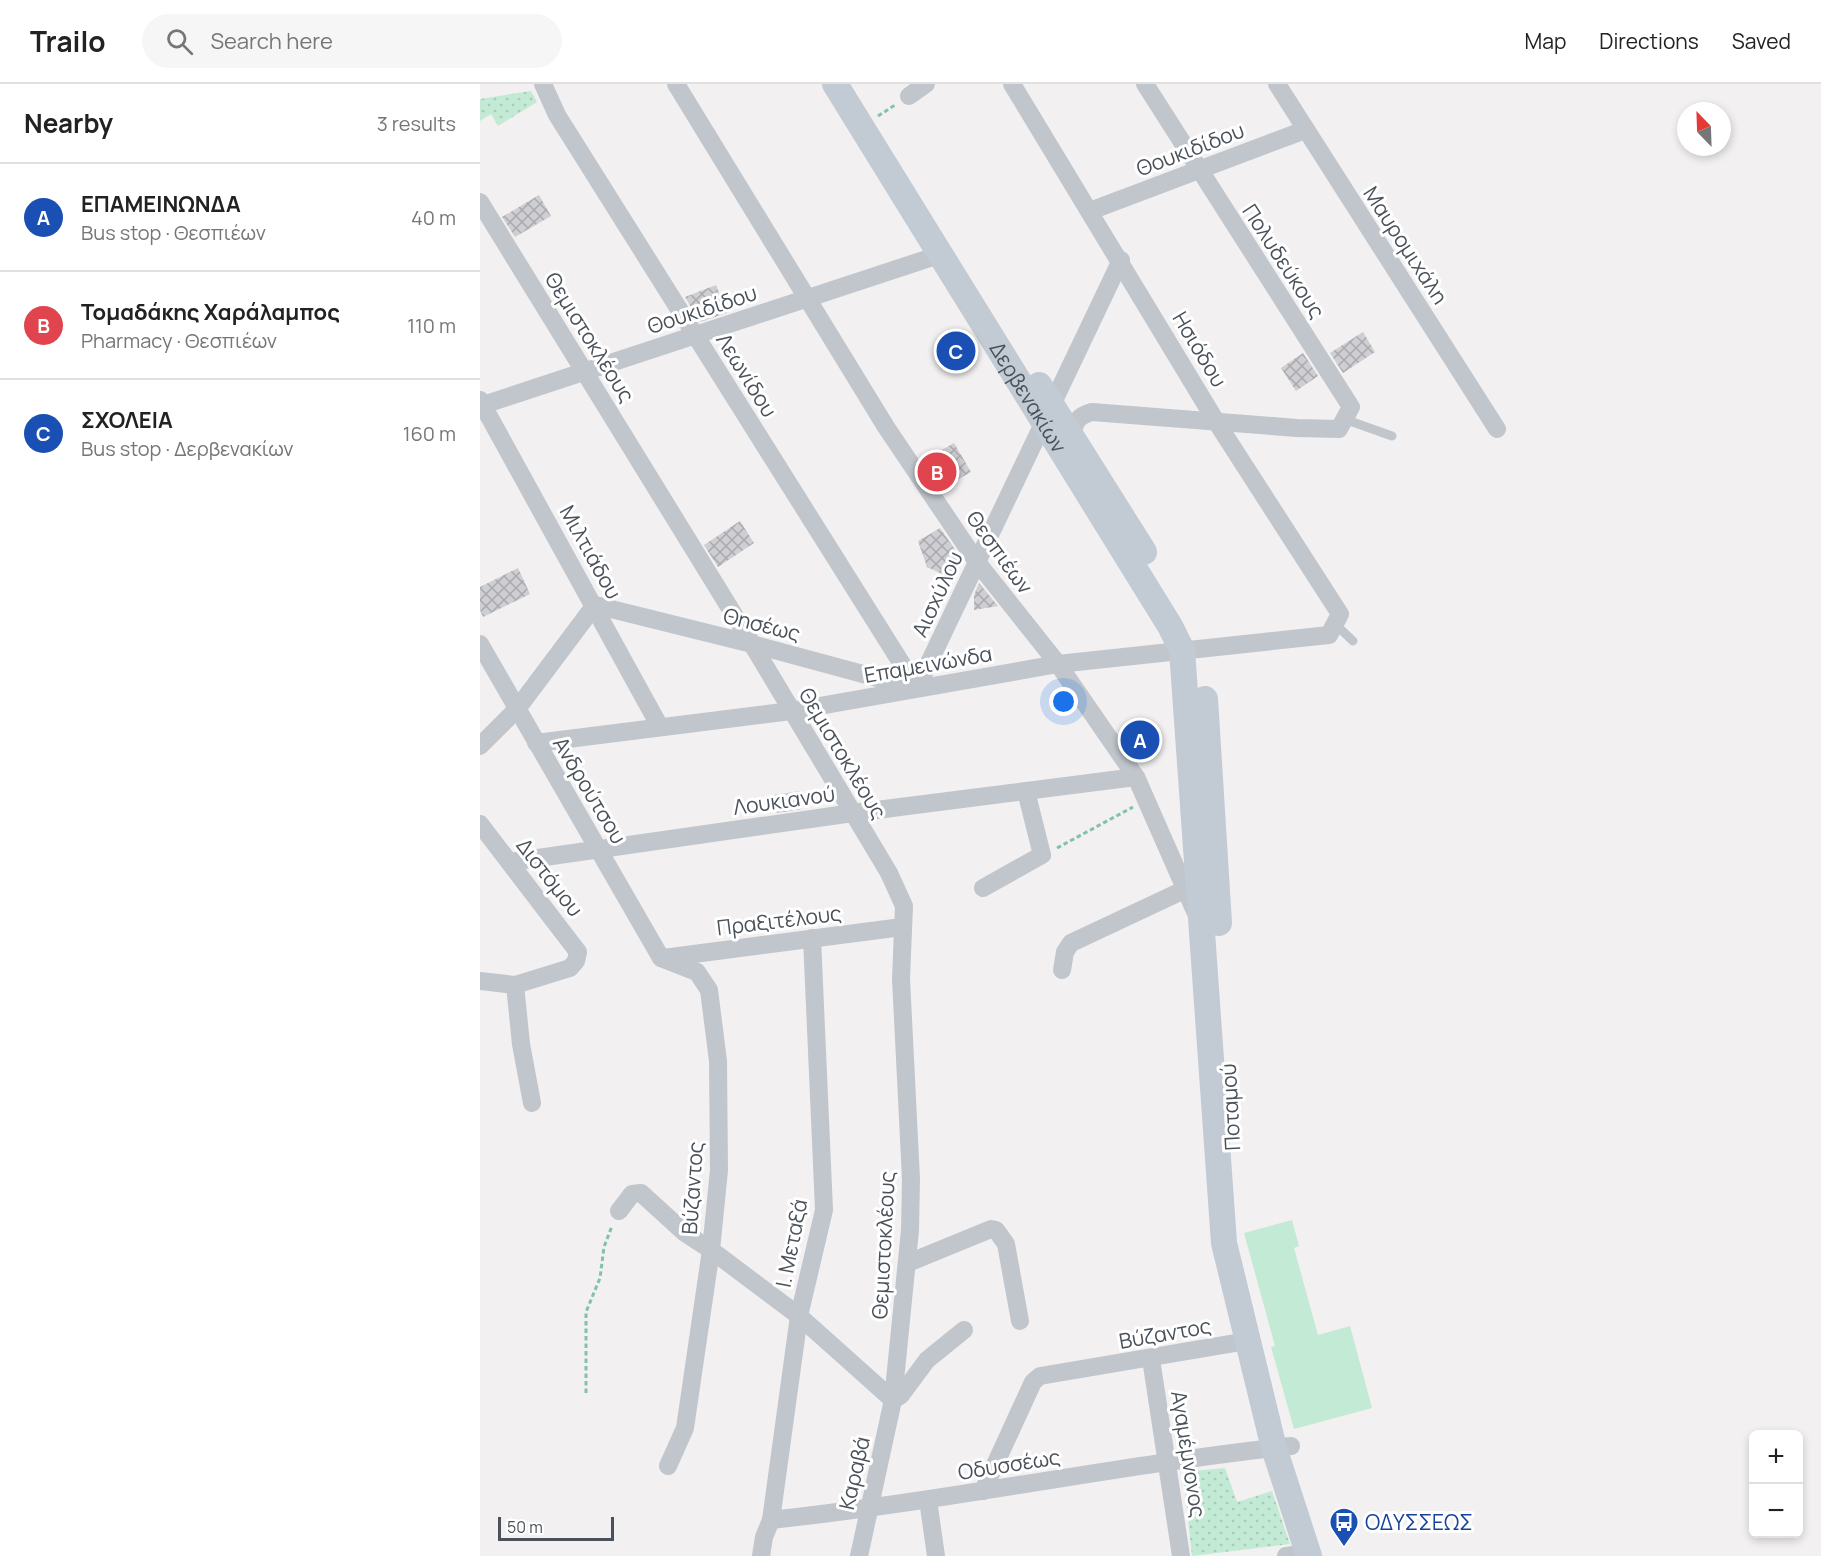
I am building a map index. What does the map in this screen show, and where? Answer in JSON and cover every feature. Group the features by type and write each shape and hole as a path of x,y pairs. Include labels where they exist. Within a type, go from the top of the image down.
{"street":[{"name":"Λεωνίδου","path":"543,84 557,115 917,688"},
{"name":"Θεσπιέων","path":"676,84 886,427 977,562 1058,664 1136,777 1202,928"},
{"name":"Δερβενακίων","path":"835,84 939,255 1047,414 1072,436 1185,618 1191,649"},
{"name":"Δερβενακίων","path":"854,84 1170,626 1191,649"},
{"path":"909,96 926,84"},
{"name":"Ησιόδου","path":"1012,84 1121,260 1217,423 1340,614 1332,630"},
{"name":"Πολυδεύκους","path":"1145,84 1351,407 1344,419"},
{"name":"Μαυρομιχάλη","path":"1278,84 1305,130 1497,429"},
{"name":"Θουκιδίδου","path":"1090,211 1305,130"},
{"name":"Θεμιστοκλέους","path":"480,202 752,644 898,889 904,906 901,979 911,1194 908,1263 893,1400"},
{"name":"Θουκιδίδου","path":"481,404 939,255"},
{"name":"Αισχύλου","path":"917,688 1121,260"},
{"name":"Μιλτιάδου","path":"481,404 595,605 660,727"},
{"path":"1072,436 1074,423 1080,416 1092,412 1297,428 1339,429 1344,419"},
{"path":"480,746 517,709 595,605"},
{"name":"Θησέως","path":"595,605 917,688"},
{"name":"Επαμεινώνδα","path":"536,743 790,711 1058,664 1332,630"},
{"name":"Ανδρούτσου","path":"480,644 662,958"},
{"name":"Ποταμού","path":"1191,649 1202,928 1222,1228 1231,1280 1247,1341 1283,1447"},
{"name":"Ποταμού","path":"1191,649 1209,747 1236,1208 1247,1274 1307,1555"},
{"name":"Λουκιανού","path":"510,862 853,813 1136,777"},
{"path":"983,888 1042,855 1026,791"},
{"name":"Διστόμου","path":"480,824 577,949 576,961 567,969 515,985"},
{"path":"1062,970 1065,952 1071,944 1186,889"},
{"name":"Πραξιτέλους","path":"662,958 902,927"},
{"name":"Ι. Μεταξά","path":"771,1520 799,1316 824,1210 812,938"},
{"name":"Βύζαντος","path":"662,958 697,972 710,990 718,1083 718,1177 711,1250 799,1316 893,1400"},
{"path":"480,981 515,985 521,1044 532,1103"},
{"path":"619,1211 632,1194 642,1193 685,1233 711,1250 685,1428 668,1467"},
{"path":"908,1263 991,1229 997,1230 1006,1244 1020,1321"},
{"path":"893,1400 901,1395 927,1360 964,1330"},
{"name":"Βύζαντος","path":"983,1491 1033,1382 1040,1376 1247,1341"},
{"name":"Αγαμέμνονος","path":"1151,1359 1181,1556"},
{"name":"Καραβά","path":"859,1556 893,1400"},
{"name":"Οδυσσέως","path":"771,1520 868,1510 1168,1462 1283,1447"},
{"path":"928,1500 936,1556"},
{"path":"761,1556 764,1537 771,1520"}],"lane":[{"path":"1344,419 1392,436"},
{"path":"1332,630 1353,641"}],"path":[{"path":"1042,855 1146,799"},
{"path":"586,1393 586,1312 600,1278 606,1240 619,1211"}],"green space":[{"path":"531,91 537,102 498,126 491,114 480,121 480,99"},
{"path":"1292,1220 1299,1246 1294,1248 1318,1335 1350,1326 1372,1408 1294,1429 1271,1347 1275,1346 1244,1233"},
{"path":"1225,1468 1237,1502 1272,1491 1290,1544 1192,1556 1183,1472"}],"building":[{"path":"539,195 551,216 515,237 502,217"},
{"path":"716,285 727,313 700,322 685,297"},
{"path":"1363,332 1375,352 1343,373 1330,353"},
{"path":"1303,353 1318,376 1296,391 1281,368"},
{"path":"954,443 971,472 941,489 923,461"},
{"path":"740,521 754,543 718,567 704,545"},
{"path":"940,528 963,561 953,579 927,567 918,541"},
{"path":"518,568 530,594 483,617 480,610 480,587"},
{"path":"979,583 998,606 974,610 974,595"},
{"path":"800,791 802,809 777,813 774,795"}],"place":[{"name":"ΣΧΟΛΕΙΑ","path":"956,351"},
{"name":"Τομαδάκης Χαράλαμπος","path":"937,472"},
{"name":"ΕΠΑΜΕΙΝΩΝΔΑ","path":"1140,740"},
{"name":"ΟΔYΣΣΕΩΣ","path":"1344,1548"}]}
